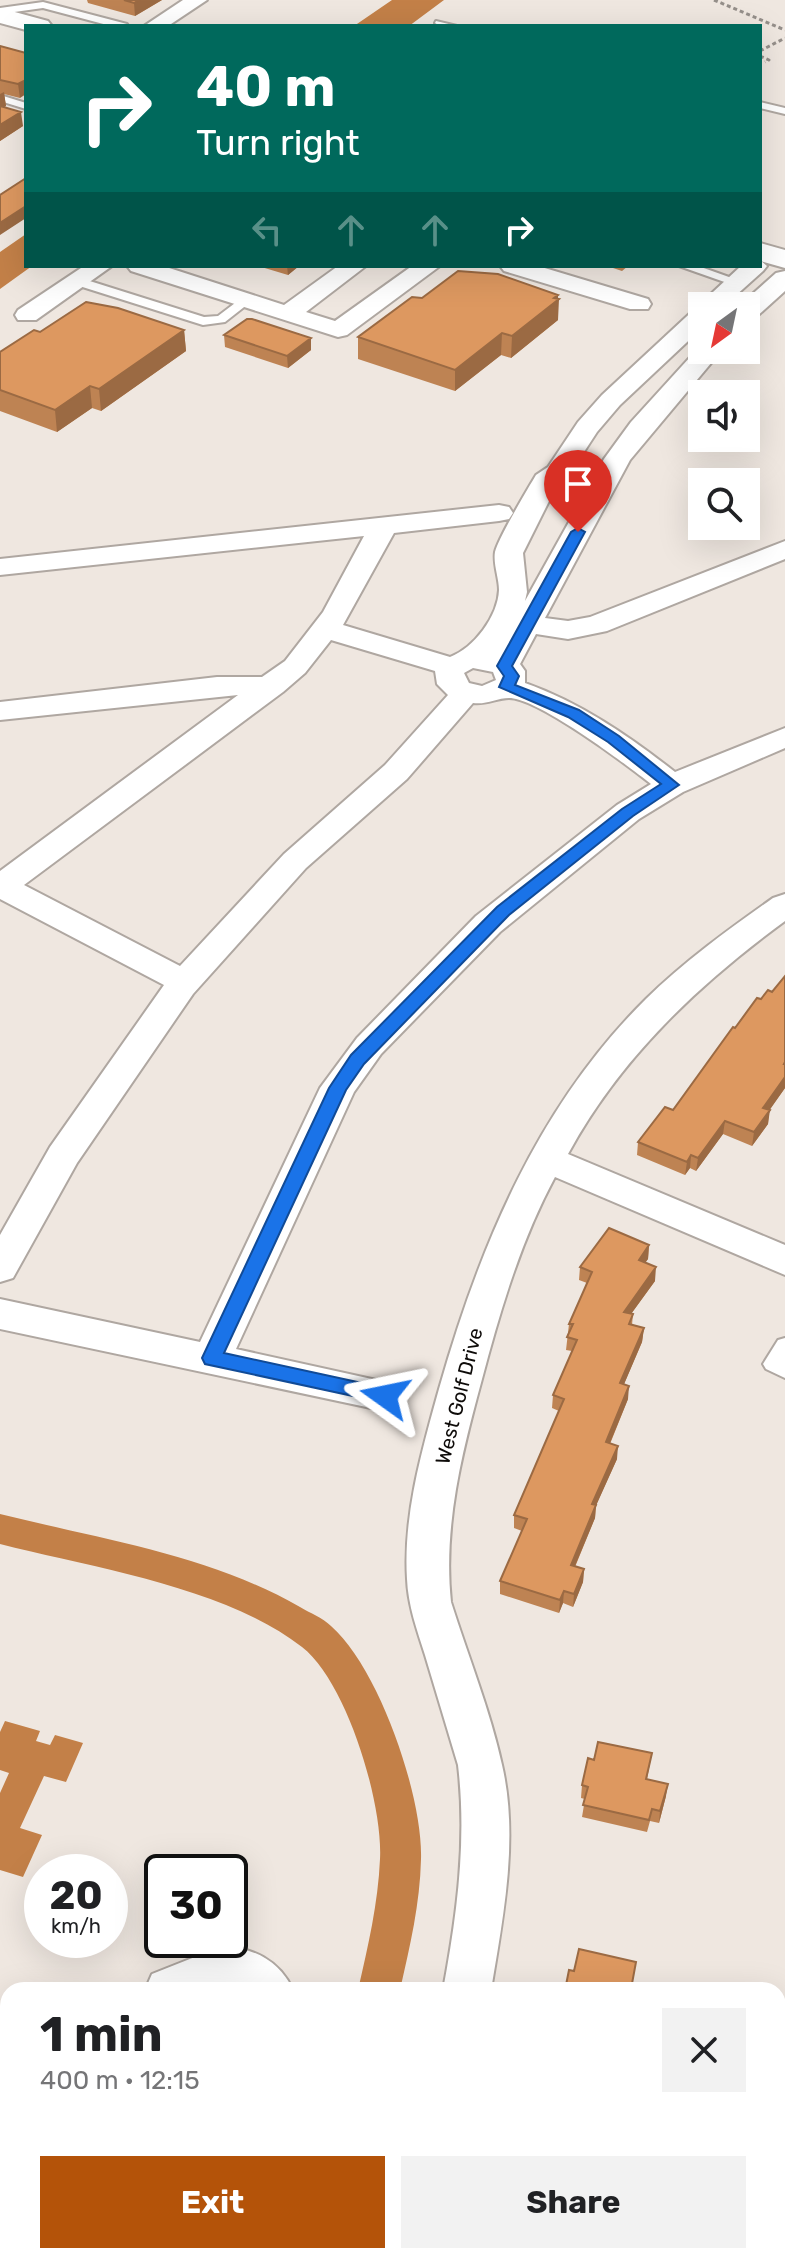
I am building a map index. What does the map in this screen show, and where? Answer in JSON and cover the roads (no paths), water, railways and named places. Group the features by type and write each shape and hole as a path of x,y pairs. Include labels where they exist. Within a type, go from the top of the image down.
{"highway":[{"path":"0,13 44,10"},
{"path":"0,36 24,43"}],"street":[{"path":"157,24 197,0"},
{"path":"27,315 97,268"},
{"path":"145,268 338,330 425,268"},
{"path":"289,313 351,268"},
{"path":"519,268 639,304"},
{"path":"725,292 750,268"},
{"path":"760,300 785,278"},
{"path":"0,1268 89,1116 185,982 288,868 396,772 505,618 513,580 508,562 512,546 546,481 558,472 587,428 611,400 688,327"},
{"path":"326,629 464,673 493,694 506,676 528,624 617,459 697,364"},
{"path":"611,400 655,411"},
{"path":"513,580 564,482 558,472"},
{"path":"0,567 499,513"},
{"path":"185,982 0,887 272,686 304,658 326,629 384,525"},
{"path":"528,624 568,630 597,625 785,549"},
{"path":"530,550 565,558"},
{"path":"506,676 574,713 672,785"},
{"path":"0,711 217,686 272,686"},
{"path":"212,1358 338,1088 357,1060 496,917 628,812 672,785 785,737"},
{"name":"West Golf Drive","path":"468,1982 482,1880 486,1814 484,1789 473,1741 430,1602 426,1539 448,1432 481,1308 518,1211 591,1086 634,1032 708,961 781,912"},
{"path":"546,1159 785,1261"},
{"path":"0,1314 385,1396"},
{"path":"185,1982 208,1971 224,1968 246,1973 260,1982"}],"lane":[{"path":"44,10 113,24"},
{"path":"440,23 444,24"},
{"path":"0,98 24,105"},
{"path":"762,105 785,111"},
{"path":"77,281 203,321 221,319 247,300"},
{"path":"785,1345 773,1364 785,1370"}],"waterway":[{"path":"0,1529 186,1576 255,1600 318,1637 357,1689 388,1768 401,1855 395,1923 381,1982"}]}
